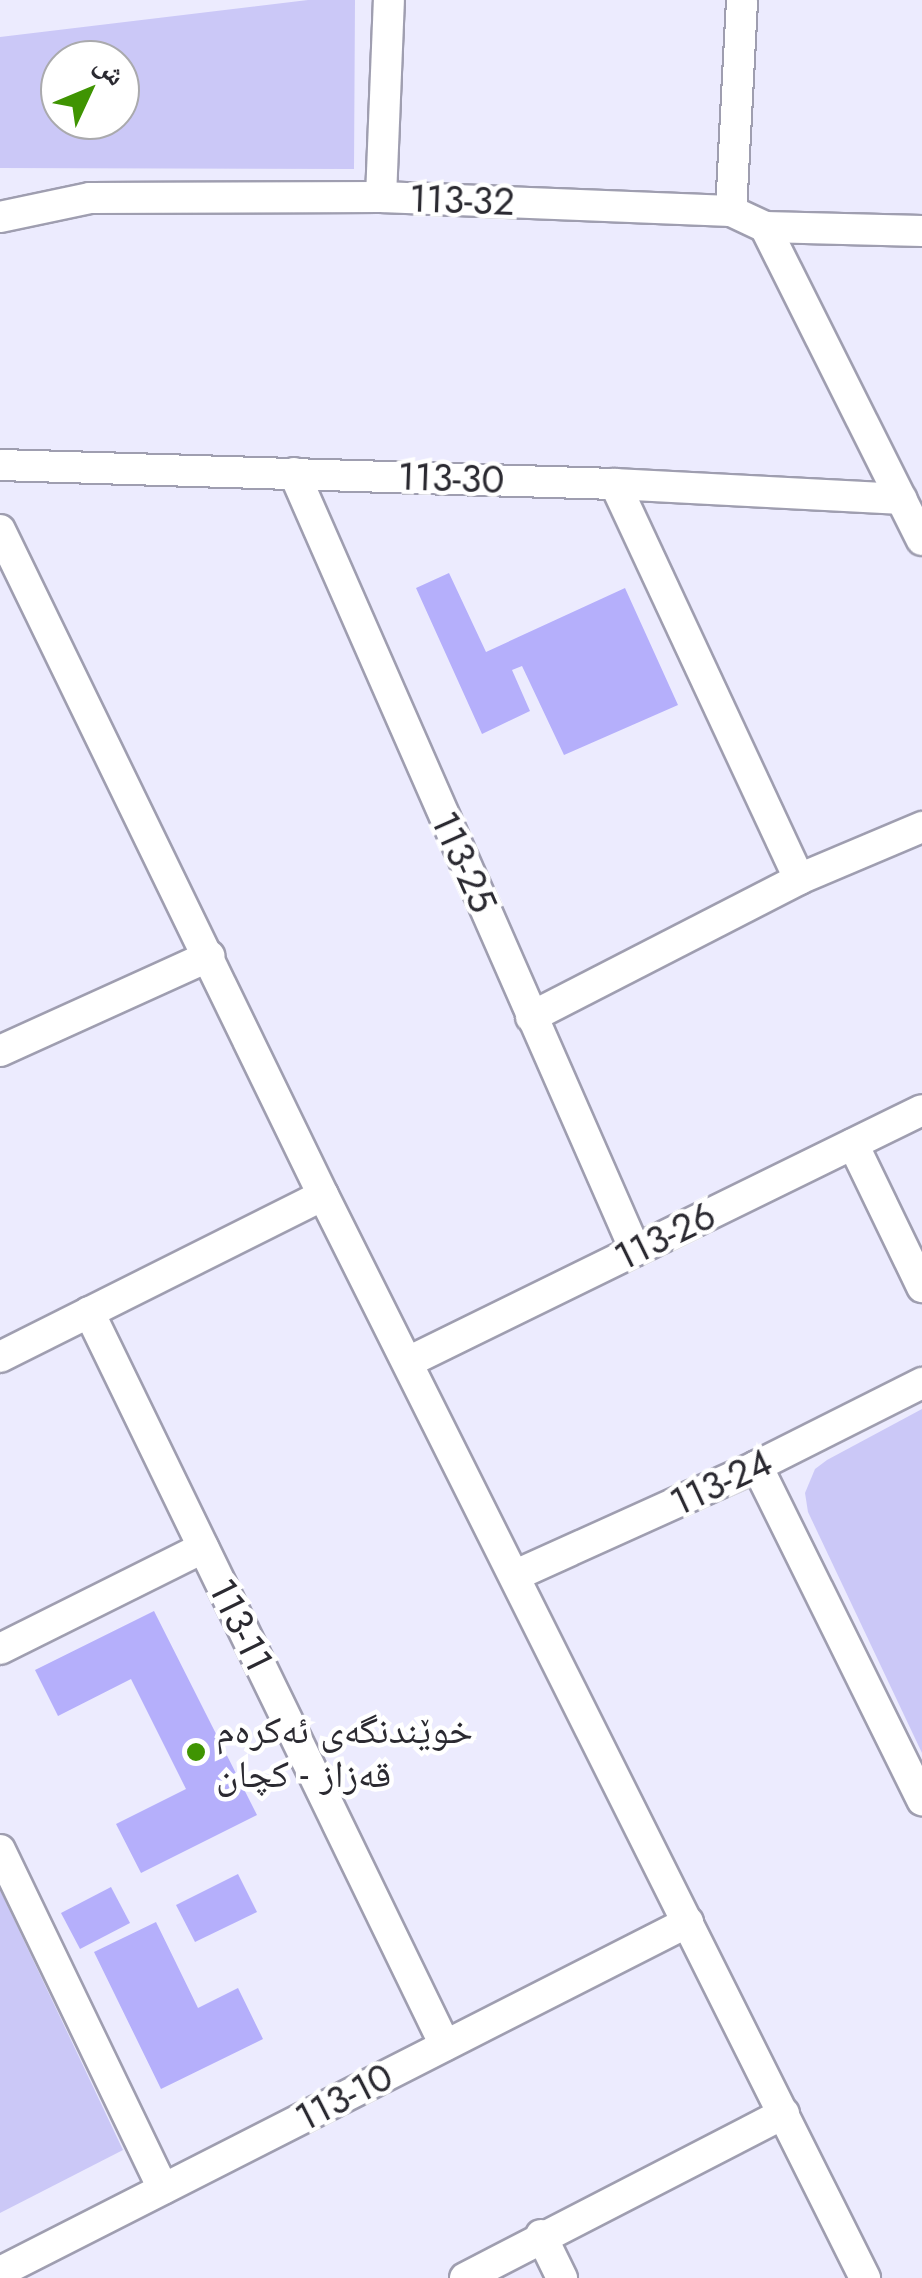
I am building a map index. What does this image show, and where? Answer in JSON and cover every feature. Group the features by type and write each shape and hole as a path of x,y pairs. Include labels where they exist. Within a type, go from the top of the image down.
{"street":[{"path":"381,197 389,0"},
{"path":"731,212 742,0"},
{"name":"113-32","path":"0,217 90,198 381,197 731,212 765,227 922,230"},
{"path":"765,227 922,540"},
{"name":"113-30","path":"0,466 615,484 902,499"},
{"name":"113-25","path":"294,473 635,1250"},
{"path":"615,484 799,879"},
{"path":"0,530 323,1195 866,2278"},
{"path":"531,1016 799,879 922,827"},
{"path":"0,1051 209,956"},
{"name":"113-26","path":"408,1362 922,1110"},
{"path":"853,1144 922,1287"},
{"path":"0,1357 323,1195"},
{"name":"113-11","path":"89,1312 446,2046"},
{"name":"113-24","path":"516,1575 757,1466 922,1383"},
{"path":"757,1466 922,1800"},
{"path":"0,1648 203,1548"},
{"path":"0,1850 163,2189"},
{"name":"113-10","path":"0,2272 688,1922"},
{"path":"465,2278 540,2235 784,2114"},
{"path":"540,2235 562,2278"}],"shaded area":[{"path":"308,0 355,0 354,169 0,168 0,37"},
{"path":"922,1409 922,1753 808,1512 805,1493 815,1469 827,1460"},
{"path":"0,1890 123,2150 0,2213"}],"building":[{"path":"449,573 486,652 625,588 678,705 564,755 522,666 512,670 530,711 482,734 416,588"},
{"name":"خوێندنگەی ئەکرەم قەزاز - کچان","path":"154,1611 257,1815 141,1873 116,1824 186,1789 131,1679 58,1716 35,1670"},
{"path":"238,1874 257,1912 195,1942 176,1905"},
{"path":"111,1887 130,1923 80,1949 61,1913"},
{"path":"156,1922 198,2008 238,1988 263,2039 161,2089 94,1952"}],"place":[{"name":"خوێندنگەی ئەکرەم قەزاز - کچان","path":"196,1752"}]}
